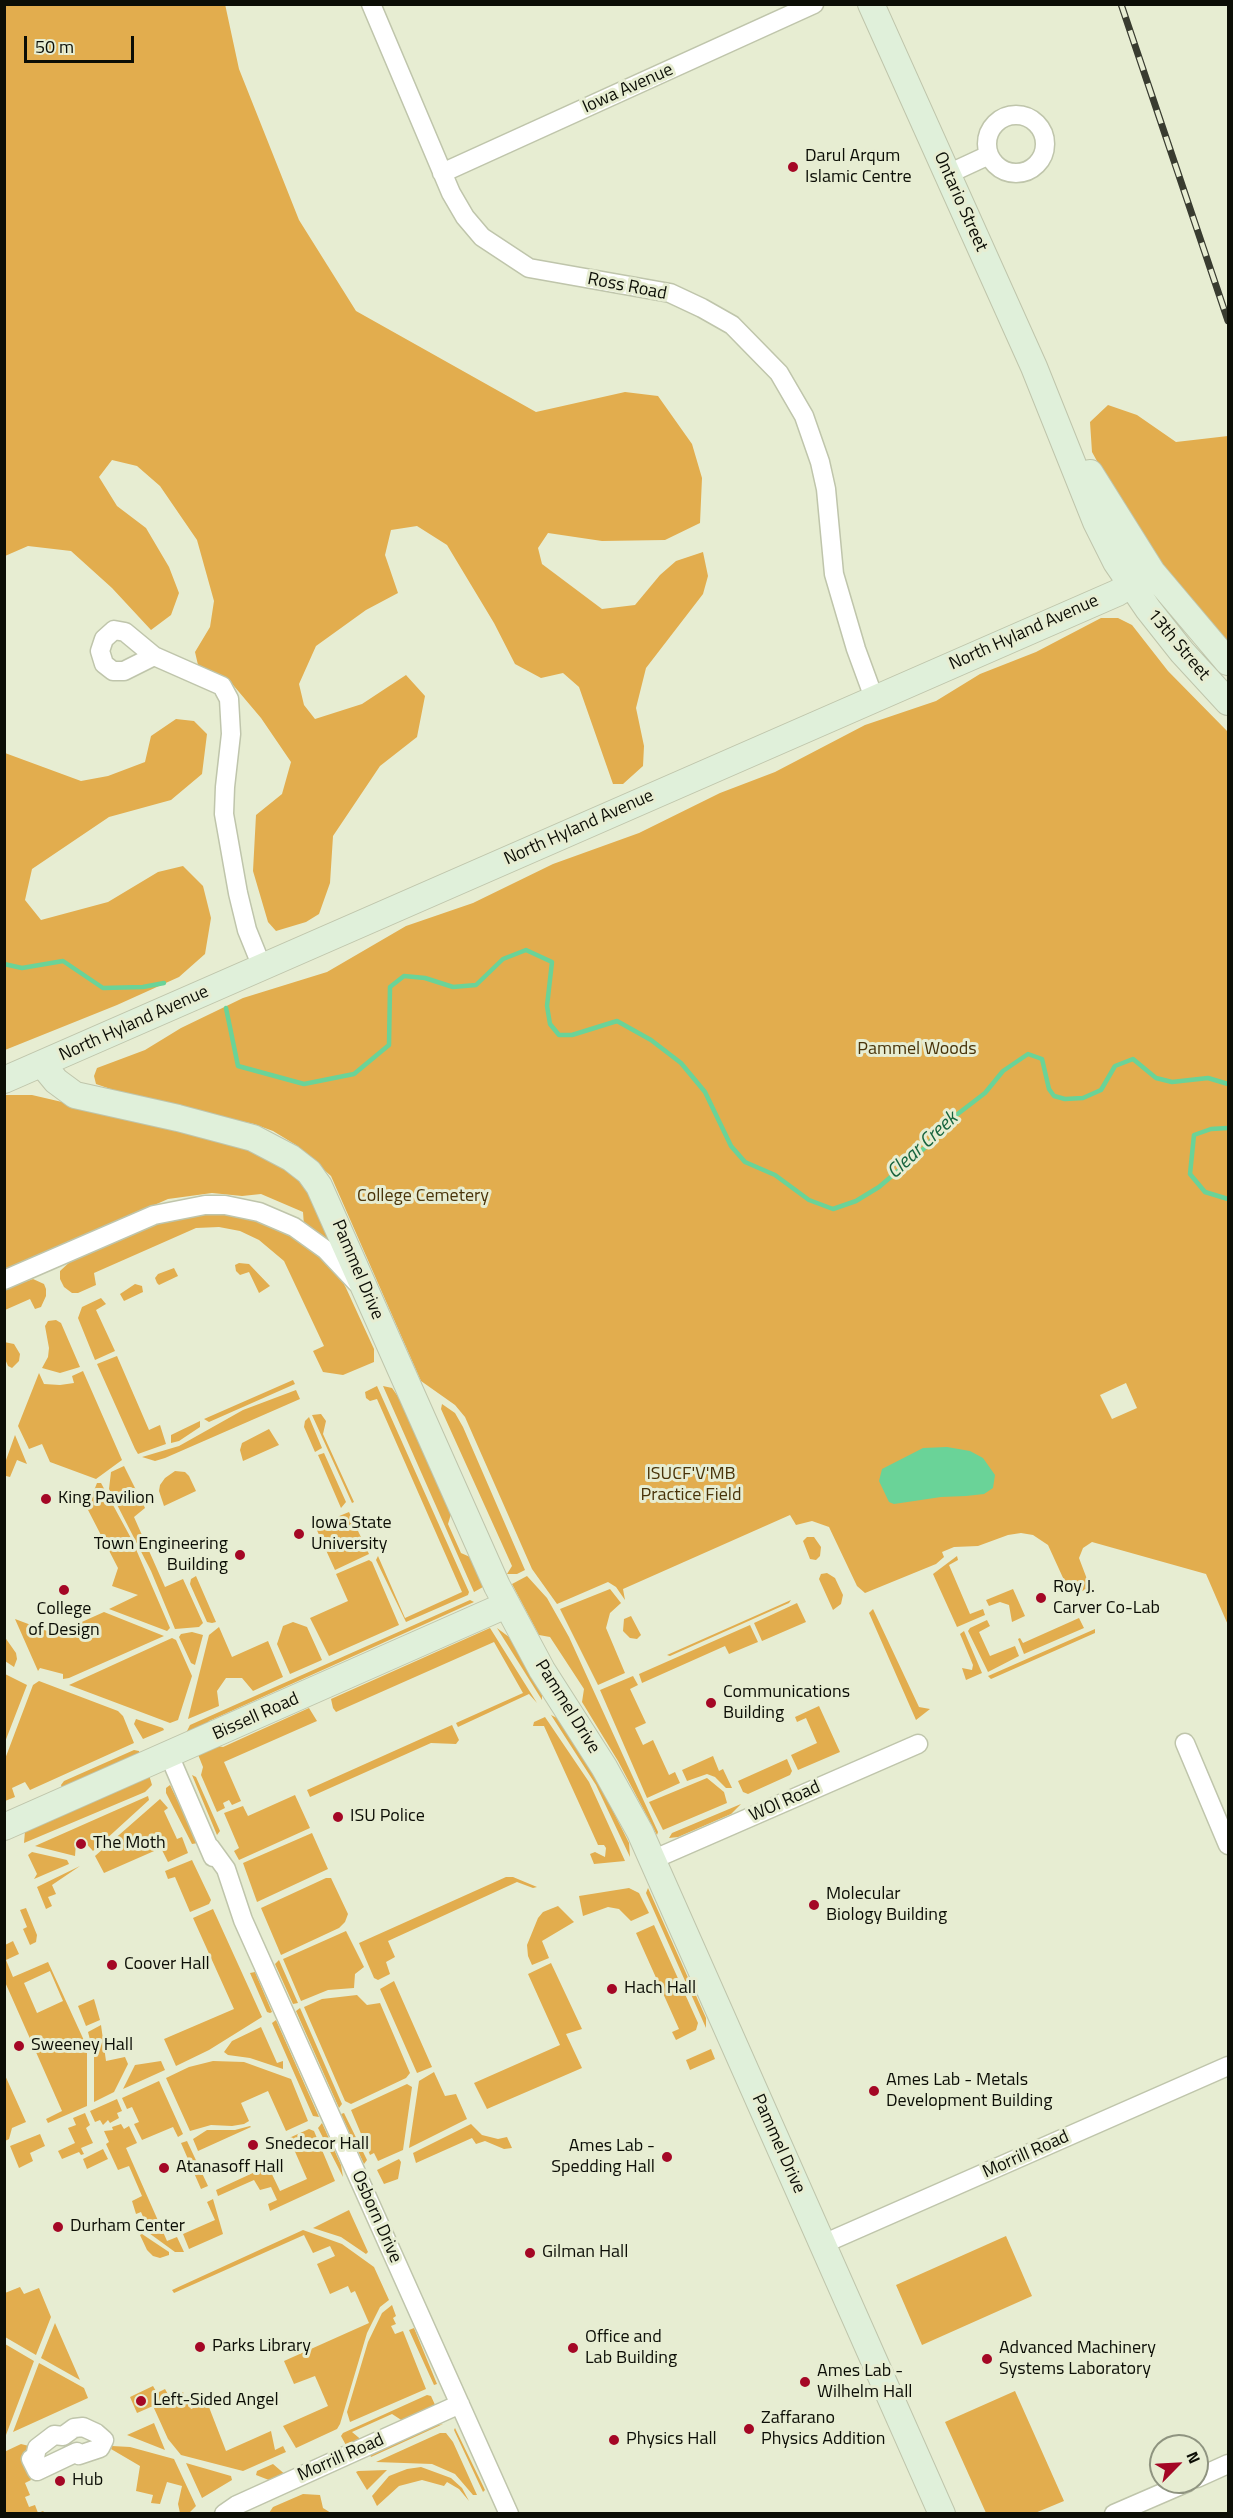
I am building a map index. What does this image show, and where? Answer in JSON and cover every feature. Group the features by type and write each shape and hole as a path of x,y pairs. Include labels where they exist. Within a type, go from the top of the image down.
{"main road":[{"name":"Ontario Street","path":"871,4 1048,400 1096,522 1131,586"},
{"name":"Ontario Street","path":"1048,400 1113,512 1152,572"},
{"name":"North Hyland Avenue","path":"4,1080 1131,586 1152,572"},
{"name":"13th Street","path":"1152,572 1228,662"},
{"name":"13th Street","path":"1131,586 1182,652 1228,702"},
{"name":"Pammel Drive","path":"42,1064 56,1081 75,1095 253,1138 291,1158 309,1172 319,1186 506,1605 542,1670 619,1793 652,1860 942,2514"},
{"name":"Bissell Road","path":"4,1827 506,1605"}],"street":[{"name":"Ross Road","path":"371,4 442,173 465,217 482,237 529,268 626,284 680,298 732,325 779,373 804,416 820,462 826,489 834,574 874,698"},
{"name":"Iowa Avenue","path":"442,173 814,4"},
{"path":"948,174 989,155"},
{"path":"154,657 222,686 229,699 231,734 224,814 247,930 262,967"},
{"path":"4,1281 130,1224 169,1210 204,1205 225,1205 259,1212 294,1227 326,1250 369,1298"},
{"path":"1185,1743 1228,1845"},
{"name":"WOI Road","path":"652,1860 918,1744"},
{"name":"Osborn Drive","path":"169,1755 210,1847 224,1887 243,1920 508,2514"},
{"name":"Morrill Road","path":"823,2244 1228,2066"},
{"name":"Morrill Road","path":"224,2514 237,2505 460,2404"},
{"path":"1209,2473 1228,2464"},
{"path":"1114,2514 1160,2494"}],"green space":[{"path":"225,4 239,69 299,220 356,311 536,412 625,392 658,396 692,444 702,478 700,523 665,540 602,541 548,533 538,548 542,564 602,609 635,605 660,575 676,561 703,552 708,576 703,594 646,668 636,708 644,746 643,766 623,784 613,784 579,687 563,673 541,678 515,664 494,623 447,545 417,526 391,530 385,555 398,593 366,610 316,646 299,684 304,705 315,719 362,704 406,675 425,696 417,737 380,766 333,836 330,883 319,914 306,922 276,931 268,922 253,871 256,815 282,794 291,762 261,718 228,679 198,665 195,652 210,627 214,601 197,540 160,486 137,466 112,460 99,477 117,506 146,528 169,567 179,593 171,615 151,630 112,588 71,551 28,546 5,556 5,5"},
{"path":"1108,405 1137,415 1176,442 1228,436 1228,646 1210,629 1134,528 1092,452 1090,422"},
{"name":"Pammel Woods","path":"1101,618 1118,618 1132,625 1168,671 1228,732 1228,1625 1206,1574 1092,1542 1083,1548 1079,1558 1090,1587 1077,1594 1064,1580 1048,1545 1033,1535 1021,1533 1008,1535 978,1546 954,1547 942,1552 944,1557 936,1564 865,1593 857,1586 829,1527 812,1521 796,1525 790,1515 623,1589 625,1600 616,1587 608,1582 557,1604 532,1569 465,1417 455,1405 421,1381 331,1176 296,1145 273,1131 254,1124 128,1095 96,1084 94,1076 97,1068 145,1050 181,1028 243,998 327,972 406,926 473,903 553,864 639,833 720,793 775,772 865,725 936,701 980,674 1036,652","holes":["1126,1383 1137,1408 1112,1419 1100,1395"]},
{"path":"176,719 194,721 207,734 202,774 171,800 109,817 32,869 25,900 41,920 108,902 158,872 183,866 203,886 211,918 205,954 179,977 117,1005 5,1050 5,753 81,781 108,776 145,762 151,736"},
{"path":"4,1095 32,1095 238,1143 303,1178 346,1260 304,1226 303,1212 261,1194 242,1196 212,1193 168,1199 5,1271"},
{"path":"191,1212 246,1214 311,1244 337,1271 374,1349 374,1362 343,1375 323,1372 313,1351 324,1346 284,1261 259,1240 240,1231 219,1227 196,1228 94,1273 96,1285 78,1293 72,1293 64,1287 60,1279 60,1271 73,1259 140,1228"},
{"path":"249,1264 270,1286 259,1293 249,1272 240,1275 236,1271 235,1265"},
{"path":"174,1268 178,1276 159,1285 157,1283 155,1278 158,1274"},
{"path":"33,1279 44,1284 46,1289 46,1296 41,1307 35,1309 30,1299 5,1310 4,1289"},
{"path":"135,1284 142,1286 143,1292 124,1301 120,1294"},
{"path":"101,1298 106,1304 96,1310 115,1351 95,1360 78,1318 82,1307"},
{"path":"56,1320 61,1323 80,1367 60,1373 42,1368 48,1357 49,1348 45,1326 48,1321"},
{"path":"4,1342 14,1344 20,1354 19,1361 12,1368 8,1366 5,1359"},
{"path":"117,1356 149,1430 160,1425 166,1444 138,1454 135,1449 97,1364"},
{"path":"83,1371 122,1460 96,1479 50,1462 42,1444 29,1449 18,1426 39,1373 44,1384 60,1385 74,1383 72,1376"},
{"path":"293,1380 295,1384 209,1422 204,1419"},
{"path":"377,1386 469,1592 468,1595 406,1622 376,1560 378,1556 405,1618 462,1592 377,1399 370,1401 366,1398 365,1392"},
{"path":"383,1386 392,1388 399,1398 451,1514 448,1524 461,1553 470,1557 483,1587 474,1592"},
{"path":"296,1390 300,1399 165,1458 155,1461 142,1457 179,1446 243,1410"},
{"path":"442,1404 455,1413 463,1427 525,1570 517,1574 507,1574 512,1566 441,1409"},
{"path":"321,1414 326,1421 323,1434 354,1502 352,1503 312,1415"},
{"path":"309,1417 322,1448 315,1452 304,1427"},
{"path":"200,1421 200,1427 179,1441 171,1443 171,1435"},
{"path":"269,1429 279,1445 243,1461 240,1450 242,1443"},
{"path":"15,1435 27,1464 17,1460 10,1477 6,1476 5,1480 5,1463"},
{"path":"324,1453 346,1502 341,1508 318,1455"},
{"path":"124,1466 145,1508 134,1517 165,1587 183,1579 203,1623 199,1627 175,1629 151,1571 109,1489 111,1472"},
{"path":"175,1471 185,1472 196,1491 164,1506 159,1491 160,1485"},
{"path":"97,1483 101,1483 132,1540 170,1628 167,1631 109,1609 138,1595 112,1586 118,1568 87,1508"},
{"path":"349,1512 369,1554 335,1570 315,1526"},
{"path":"807,1537 814,1537 821,1547 820,1556 816,1560 810,1559 803,1541"},
{"path":"957,1556 958,1560 949,1565 970,1614 983,1609 985,1615 957,1627 933,1574"},
{"path":"369,1560 372,1562 399,1625 329,1656 310,1618 348,1601 336,1574"},
{"path":"827,1573 835,1578 843,1595 841,1604 833,1610 819,1579 821,1574"},
{"path":"196,1576 216,1622 207,1622 190,1584 191,1579"},
{"path":"527,1576 547,1598 569,1637 658,1832 657,1835 618,1761 582,1702 584,1689 550,1637 539,1635 512,1584"},
{"path":"610,1589 621,1603 610,1613 606,1628 625,1673 598,1685 560,1609"},
{"path":"1013,1589 1025,1616 1012,1622 1009,1605 1000,1602 989,1606 986,1600"},
{"path":"470,1600 474,1602 209,1721 204,1729 190,1734 187,1731 190,1725"},
{"path":"791,1600 789,1603 670,1656 667,1655"},
{"path":"797,1603 806,1622 762,1641 754,1623"},
{"path":"873,1609 919,1707 930,1709 916,1720 869,1613"},
{"path":"104,1612 164,1636 63,1679 63,1674 40,1668 38,1671 15,1619 55,1634"},
{"path":"631,1616 641,1635 637,1639 630,1638 623,1631 624,1619"},
{"path":"1079,1618 1084,1628 1024,1654 1018,1639 1020,1638 1023,1643"},
{"path":"987,1620 990,1626 979,1632 990,1656 1015,1646 1019,1656 988,1672 968,1631"},
{"path":"293,1622 307,1627 322,1660 290,1674 277,1644 283,1626"},
{"path":"750,1625 758,1642 729,1654 725,1646 642,1683 639,1674"},
{"path":"219,1627 232,1657 268,1641 283,1677 253,1691 242,1678 226,1678 217,1691 219,1706 188,1719 209,1635"},
{"path":"490,1628 537,1703 529,1694 458,1727 456,1723 523,1693 494,1642 336,1712 333,1708 331,1699"},
{"path":"497,1628 509,1637 542,1695 542,1700"},
{"path":"1095,1629 1095,1633 991,1679 988,1676"},
{"path":"964,1631 982,1673 966,1680 962,1668 972,1670 973,1665 960,1634"},
{"path":"192,1632 203,1635 195,1665 191,1663 179,1637 181,1634"},
{"path":"4,1636 16,1653 17,1659 14,1667 5,1661"},
{"path":"172,1638 176,1640 192,1676 178,1720 170,1723 69,1685"},
{"path":"4,1674 27,1685 5,1742"},
{"path":"633,1676 638,1685 630,1689 646,1723 635,1728 643,1745 653,1740 669,1775 675,1772 680,1783 647,1798 600,1690"},
{"path":"39,1681 118,1711 123,1716 134,1743 30,1790 25,1782 12,1788 15,1797 5,1801 5,1759 33,1685"},
{"path":"819,1706 840,1752 798,1770 791,1755 817,1743 806,1718 797,1722 795,1717"},
{"path":"309,1708 317,1721 224,1762 241,1801 232,1805 229,1800 223,1803 225,1808 217,1812 201,1775 203,1767 197,1752 211,1745 223,1747"},
{"path":"551,1715 557,1718 569,1732 605,1795 629,1843 630,1857 596,1785"},
{"path":"545,1717 589,1782 625,1861 594,1864 590,1854 595,1852 605,1857 606,1848 604,1845 598,1845 544,1726 533,1726 534,1722"},
{"path":"136,1719 164,1730 143,1739 134,1724"},
{"path":"452,1725 459,1740 456,1744 431,1743 310,1797 307,1790"},
{"path":"134,1750 139,1751 140,1757 63,1791 61,1785 64,1781"},
{"path":"713,1756 719,1771 723,1769 732,1788 726,1788 715,1777 707,1774 687,1781 682,1770"},
{"path":"787,1759 792,1771 790,1775 748,1794 743,1792 738,1781"},
{"path":"149,1775 152,1785 145,1792 24,1843 25,1831"},
{"path":"192,1775 196,1777 220,1831 217,1835"},
{"path":"707,1778 724,1792 727,1803 663,1830 649,1802"},
{"path":"170,1785 198,1843 192,1844 166,1793 166,1788"},
{"path":"295,1795 310,1828 239,1860 234,1851 239,1848 224,1813 243,1806 248,1816"},
{"path":"148,1796 149,1800 93,1851 81,1838 76,1843 75,1856 35,1846"},
{"path":"160,1799 168,1808 164,1811 177,1839 182,1837 188,1853 168,1862 161,1848 104,1873 95,1856"},
{"path":"741,1804 731,1814 678,1837 669,1838 672,1833"},
{"path":"312,1833 328,1869 257,1902 243,1863"},
{"path":"32,1852 67,1860 69,1864 34,1879 37,1874 28,1855"},
{"path":"192,1860 211,1900 209,1904 190,1912 175,1877 168,1879 165,1871"},
{"path":"80,1866 52,1885 56,1894 48,1897 52,1906 46,1909 37,1887"},
{"path":"506,1877 513,1877 537,1887 533,1888 517,1882 388,1941 395,1957 386,1962 390,1974 378,1980 374,1978 359,1943"},
{"path":"326,1878 331,1878 348,1914 345,1922 339,1928 281,1955 261,1908"},
{"path":"629,1888 639,1893 649,1913 631,1921 619,1909 608,1907 583,1916 579,1896"},
{"path":"648,1888 706,2018 706,2028 646,1893"},
{"path":"558,1906 574,1922 542,1941 549,1958 532,1965 527,1945 538,1918 543,1912"},
{"path":"26,1908 37,1935 36,1942 30,1945 23,1929 27,1927 20,1910"},
{"path":"213,1909 262,2017 209,2050 176,2066 164,2039 234,2009 193,1918"},
{"path":"654,1925 698,2023 696,2030 676,2040 672,2032 679,2029 636,1933"},
{"path":"346,1931 364,1967 355,1974 354,1988 328,1990 301,2001 283,1959"},
{"path":"13,1941 19,1954 6,1960 13,1977 48,1962 87,2047 87,2106 48,2123 46,2119 62,2111 5,1982 5,1945","holes":["50,1971 63,2001 37,2013 24,1983"]},
{"path":"279,1960 298,2003 293,2004 275,1964"},
{"path":"551,1963 582,2029 566,2034 582,2068 487,2109 474,2083 560,2045 528,1974"},
{"path":"255,1972 272,2012 270,2013 267,2012 250,1973"},
{"path":"394,1981 432,2067 417,2073 380,1989"},
{"path":"357,1995 367,2005 380,2003 410,2073 406,2078 351,2104 345,2101 304,2007 322,1999"},
{"path":"94,1999 100,2020 86,2026 78,2006"},
{"path":"300,2008 342,2104 339,2108 296,2011"},
{"path":"276,2020 319,2117 313,2116 272,2023"},
{"path":"101,2025 106,2061 125,2057 128,2064 114,2092 94,2102 94,2055 88,2032"},
{"path":"261,2027 277,2063 283,2061 283,2069 224,2052 232,2041"},
{"path":"711,2049 715,2059 690,2070 686,2060"},
{"path":"161,2061 165,2070 123,2089 135,2065"},
{"path":"213,2061 244,2062 291,2079 308,2121 286,2131 268,2091 241,2103 249,2121 244,2124 211,2125 190,2131 166,2078 189,2067"},
{"path":"434,2072 445,2096 456,2094 467,2119 409,2148 419,2081"},
{"path":"4,2073 26,2122 12,2128 9,2139 5,2141"},
{"path":"159,2081 183,2134 178,2137 173,2127 142,2140 134,2124 139,2122 132,2107 127,2109 122,2098"},
{"path":"407,2084 412,2087 403,2150 378,2161 374,2153 370,2155 351,2110"},
{"path":"117,2099 122,2111 117,2113 119,2118 110,2123 108,2120 103,2125 100,2120 95,2122 90,2111"},
{"path":"85,2113 90,2125 86,2128 93,2143 81,2148 84,2154 81,2155 79,2152 62,2159 58,2151 75,2143 68,2128 76,2125 73,2118"},
{"path":"344,2113 367,2160 364,2164 341,2114"},
{"path":"322,2123 341,2165 343,2177 318,2128"},
{"path":"121,2124 124,2129 129,2126 137,2143 126,2148 167,2241 177,2237 184,2252 175,2252 142,2228 147,2226 141,2212 136,2214 132,2201 142,2196 129,2166 118,2170 106,2144 109,2142 104,2131 113,2130 112,2127"},
{"path":"471,2124 482,2135 498,2139 507,2137 512,2148 504,2149 485,2141 476,2144 472,2138 416,2163 413,2153"},
{"path":"250,2126 198,2151 193,2139 207,2130 235,2130"},
{"path":"309,2129 314,2131 335,2181 270,2211 268,2204 277,2200 271,2187 260,2190 254,2180 218,2196 216,2190 268,2166 280,2191 307,2179 289,2138"},
{"path":"40,2134 45,2146 30,2153 33,2161 19,2168 10,2146"},
{"path":"187,2141 208,2186 201,2189 181,2143"},
{"path":"103,2149 108,2159 87,2169 83,2159"},
{"path":"399,2159 401,2162 398,2179 384,2184 377,2170"},
{"path":"213,2199 223,2234 189,2249 183,2234 215,2220 207,2202"},
{"path":"349,2210 368,2252 366,2254 341,2237 313,2228"},
{"path":"303,2230 342,2244 374,2267 389,2300 380,2307 367,2333 337,2429 296,2448 283,2426 328,2406 315,2376 294,2384 284,2361 369,2323 355,2291 351,2293 348,2286 330,2294 317,2264 335,2256 330,2246 313,2253 304,2235 174,2293 172,2290"},
{"path":"142,2234 169,2252 169,2255 160,2258 153,2256 147,2250 140,2235"},
{"path":"1006,2236 1032,2296 922,2345 896,2285"},
{"path":"20,2287 24,2294 39,2288 51,2317 36,2355 5,2337 5,2293"},
{"path":"392,2305 396,2324 391,2326 395,2334 403,2331 426,2389 350,2422 347,2412 368,2342 382,2313"},
{"path":"55,2323 80,2380 41,2358"},
{"path":"414,2328 437,2384 434,2385 409,2330"},
{"path":"5,2344 34,2361 6,2435 4,2432"},
{"path":"39,2363 84,2388 88,2398 13,2432"},
{"path":"153,2386 157,2393 165,2389 170,2398 183,2392 191,2409 207,2402 226,2451 271,2431 275,2450 283,2446 286,2452 243,2471 181,2455 168,2439 153,2406 137,2413 130,2397"},
{"path":"1015,2391 1064,2501 1035,2513 986,2513 945,2422"},
{"path":"427,2395 431,2396 436,2407 406,2423 392,2414 352,2432 364,2442 348,2449 341,2436 343,2433"},
{"path":"154,2423 165,2450 127,2435"},
{"path":"443,2424 371,2457 369,2453 428,2427"},
{"path":"455,2428 485,2490 483,2492 454,2430"},
{"path":"440,2433 446,2433 453,2442 477,2495 473,2495 455,2474 432,2464 376,2462"},
{"path":"21,2444 37,2448 35,2457 23,2463 31,2480 25,2483 30,2495 25,2497 29,2507 35,2505 38,2513 5,2513 4,2452"},
{"path":"112,2446 130,2447 174,2459 196,2506 189,2513 180,2513 178,2504 182,2486 167,2482 160,2504 151,2503 153,2495 136,2491 140,2466 111,2449"},
{"path":"186,2463 231,2476 232,2480 202,2498"},
{"path":"273,2464 287,2476 274,2482 256,2475 257,2471"},
{"path":"421,2467 451,2478 462,2488 469,2501 459,2489 447,2482 444,2486 422,2480 399,2486 377,2506 372,2496 389,2476 407,2469"},
{"path":"387,2470 367,2490 356,2472 358,2471"},
{"path":"303,2494 320,2495 323,2508 331,2513 269,2513 273,2507"}],"shaded area":[{"path":"947,1447 970,1451 983,1458 995,1475 993,1488 984,1494 894,1504 889,1502 879,1481 882,1469 923,1448"}],"waterway":[{"name":"Clear Creek","path":"226,1008 238,1066 304,1084 354,1074 389,1045 390,987 404,976 425,978 453,987 476,985 503,959 526,950 552,962 547,1006 550,1024 559,1035 572,1035 617,1021 651,1040 681,1063 705,1092 731,1146 745,1162 775,1175 809,1200 833,1209 856,1201 879,1187 927,1146 942,1126 985,1093 1003,1071 1028,1054 1042,1059 1049,1089 1054,1096 1065,1099 1083,1098 1101,1090 1115,1066 1133,1059 1156,1078 1172,1082 1208,1078 1228,1084"},
{"name":"Clear Creek","path":"4,964 22,968 63,961 103,988 143,987 164,983"},
{"name":"Clear Creek","path":"1228,1128 1211,1129 1194,1135 1190,1174 1205,1192 1228,1199"}],"railway":[{"path":"1121,4 1228,321"}],"place":[{"name":"Darul Arqum Islamic Centre","path":"793,167"},
{"name":"King Pavilion","path":"46,1499"},
{"name":"Iowa State University","path":"299,1534"},
{"name":"Town Engineering Building","path":"240,1555"},
{"name":"College of Design","path":"64,1590"},
{"name":"Roy J. Carver Co-Lab","path":"1041,1598"},
{"name":"Communications Building","path":"711,1703"},
{"name":"ISU Police","path":"338,1817"},
{"name":"The Moth","path":"81,1844"},
{"name":"Molecular Biology Building","path":"814,1905"},
{"name":"Coover Hall","path":"112,1965"},
{"name":"Hach Hall","path":"612,1989"},
{"name":"Sweeney Hall","path":"19,2046"},
{"name":"Ames Lab - Metals Development Building","path":"874,2091"},
{"name":"Snedecor Hall","path":"253,2145"},
{"name":"Ames Lab - Spedding Hall","path":"667,2157"},
{"name":"Atanasoff Hall","path":"164,2168"},
{"name":"Durham Center","path":"58,2227"},
{"name":"Gilman Hall","path":"530,2253"},
{"name":"Parks Library","path":"200,2347"},
{"name":"Office and Lab Building","path":"573,2348"},
{"name":"Advanced Machinery Systems Laboratory","path":"987,2359"},
{"name":"Ames Lab - Wilhelm Hall","path":"805,2382"},
{"name":"Left-Sided Angel","path":"141,2401"},
{"name":"Zaffarano Physics Addition","path":"749,2429"},
{"name":"Physics Hall","path":"614,2440"},
{"name":"Hub","path":"60,2481"}],"park label":[{"name":"College Cemetery","path":"423,1197"},
{"name":"ISUCF'V'MB Practice Field","path":"691,1485"}]}
